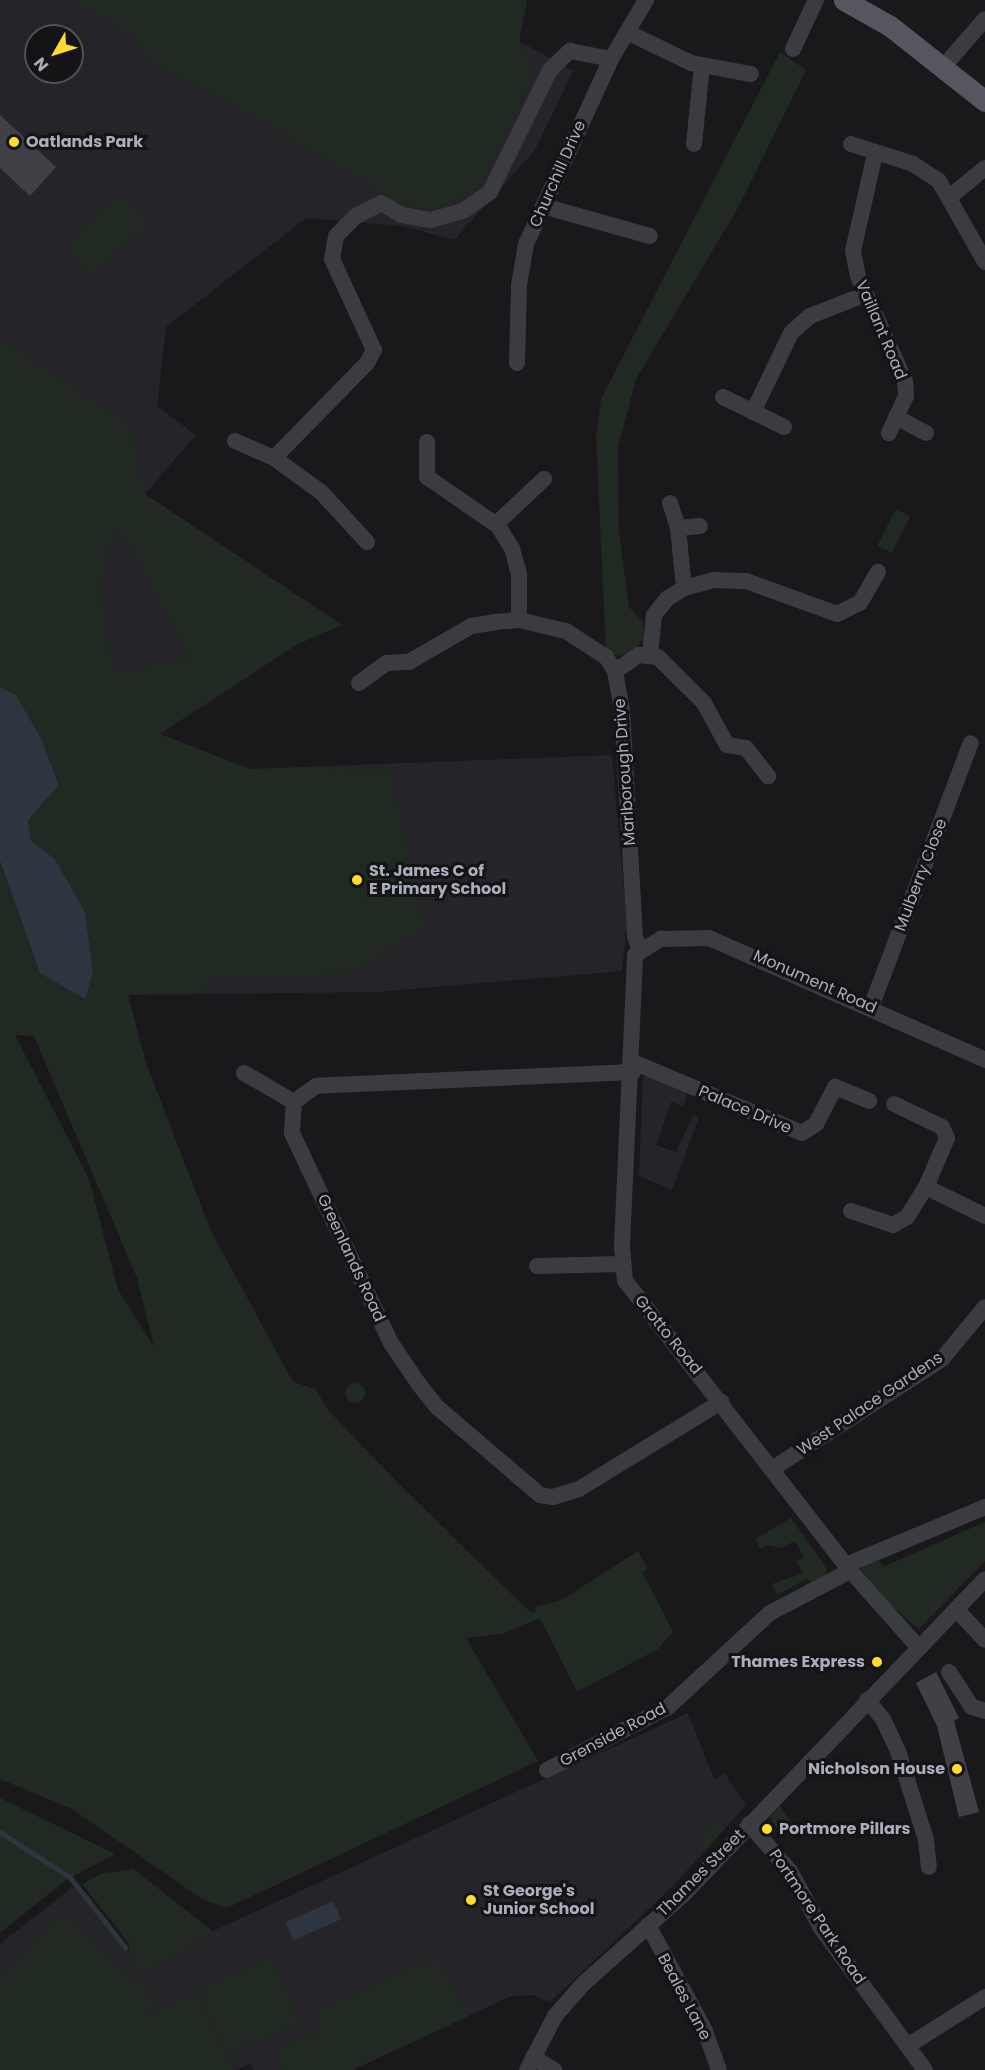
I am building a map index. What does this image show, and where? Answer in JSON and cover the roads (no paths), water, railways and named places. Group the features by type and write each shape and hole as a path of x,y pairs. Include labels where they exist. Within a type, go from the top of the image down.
{"main road":[{"path":"844,0 890,26 985,100"}],"street":[{"name":"Churchill Drive","path":"517,363 519,285 526,244 611,59 629,33 646,0"},
{"path":"793,49 816,0"},
{"path":"944,66 985,19"},
{"path":"629,33 702,65 751,74"},
{"path":"274,458 367,363 374,350 332,259 336,236 356,216 381,203 402,214 431,220 463,211 490,192 550,70 570,51 611,59"},
{"path":"694,144 702,65"},
{"path":"851,144 875,154 913,164 939,181 951,196 985,262"},
{"name":"Vaillant Road","path":"875,154 853,251 866,294 905,381 906,396 889,433"},
{"path":"951,196 985,168"},
{"path":"543,206 650,236"},
{"path":"753,412 792,333 810,316 866,294"},
{"path":"723,397 784,427"},
{"path":"896,417 926,433"},
{"path":"235,441 274,458 321,492 367,542"},
{"path":"427,442 427,477 496,524 512,548 519,575 519,620"},
{"path":"496,524 544,479"},
{"path":"670,503 678,528 684,588"},
{"path":"678,528 700,526"},
{"path":"650,655 654,615 668,598 684,588 713,580 746,581 837,614 860,603 878,572"},
{"path":"359,683 387,663 409,662 434,650 471,626 519,620 566,631 587,641 615,671 639,655 650,655 678,673 704,703 727,745 746,748 768,776"},
{"name":"Marlborough Drive","path":"615,671 622,710 635,938 640,950"},
{"name":"Mulberry Close","path":"871,1007 971,743"},
{"name":"Monument Road","path":"640,950 678,936 709,938 871,1007 985,1060"},
{"name":"Grotto Road","path":"640,950 634,964 633,1067 622,1264 630,1288 848,1568 919,1648"},
{"path":"244,1073 294,1102 305,1090 326,1085 633,1067"},
{"name":"Palace Drive","path":"633,1067 802,1133 816,1124 835,1087 869,1101"},
{"name":"Greenlands Road","path":"294,1102 292,1134 391,1343 437,1407 525,1485 540,1495 567,1495 721,1402"},
{"path":"852,1211 893,1225 907,1218 926,1187 947,1138 942,1127 894,1104"},
{"path":"926,1187 985,1216"},
{"path":"537,1266 622,1264"},
{"name":"West Palace Gardens","path":"772,1469 942,1359 985,1307"},
{"path":"848,1568 985,1507"},
{"name":"Grenside Road","path":"547,1770 668,1707 770,1613 848,1568"},
{"name":"Thames Street","path":"530,2063 572,1996 648,1925 985,1579"},
{"path":"956,1609 985,1640"},
{"path":"949,1672 972,1707 985,1711"},
{"path":"867,1700 883,1719 898,1751 927,1840 928,1867"},
{"name":"Portmore Park Road","path":"748,1824 790,1871 821,1928 909,2045 925,2070"},
{"name":"Beales Lane","path":"648,1925 705,2031 720,2070"},
{"path":"909,2045 985,1997"},
{"path":"530,2063 554,2070"}],"waterway":[{"path":"0,1832 70,1877 126,1948"}],"place":[{"name":"Oatlands Park","path":"14,142"},
{"name":"St. James C of E Primary School","path":"357,880"},
{"name":"Thames Express","path":"877,1662"},
{"name":"Nicholson House","path":"957,1769"},
{"name":"Portmore Pillars","path":"767,1829"},
{"name":"St George's Junior School","path":"471,1900"}]}
